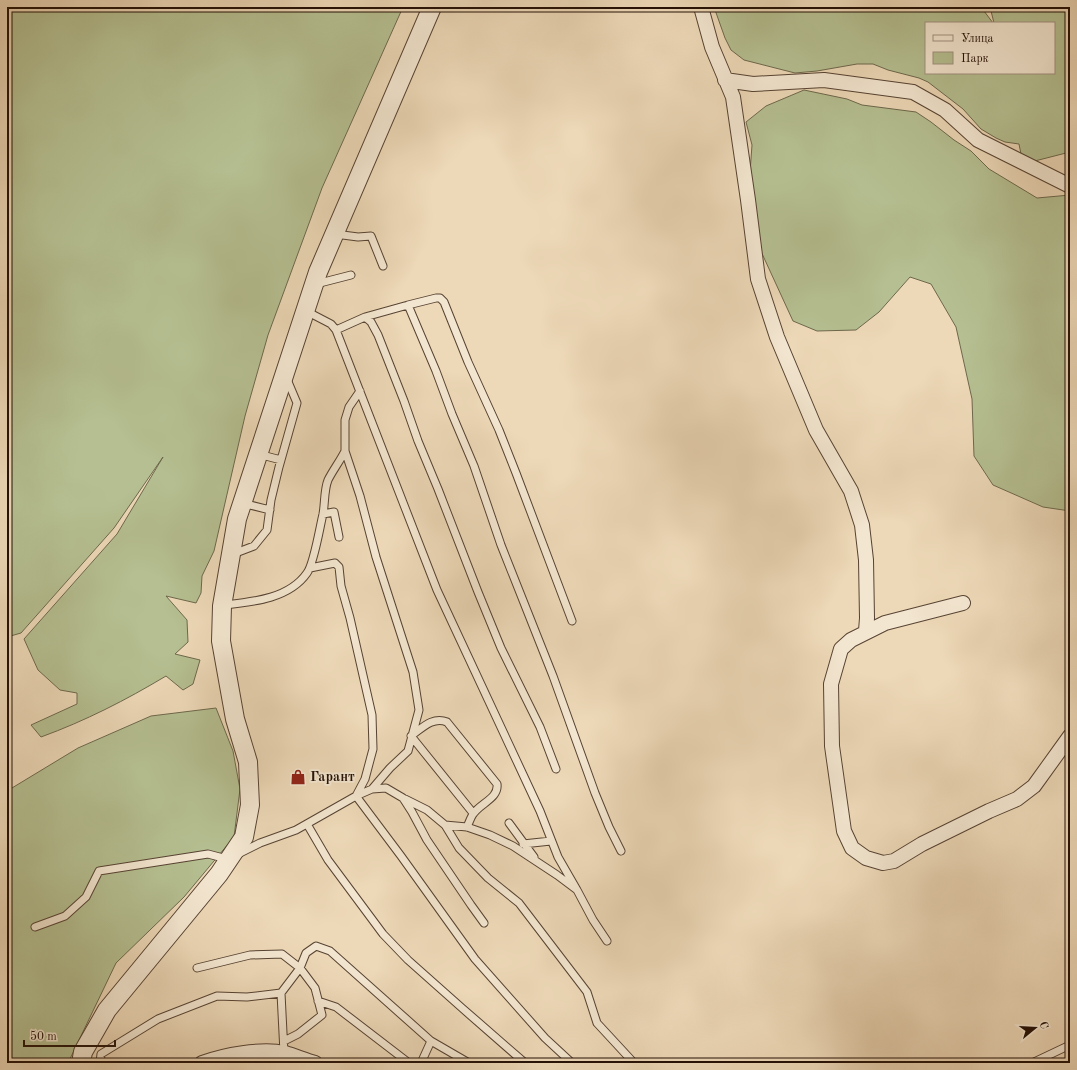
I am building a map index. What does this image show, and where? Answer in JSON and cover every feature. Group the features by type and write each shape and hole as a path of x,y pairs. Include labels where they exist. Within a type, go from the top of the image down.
{"street":[{"path":"81,1063 83,1052 107,1010 214,880 244,837 250,804 248,762 235,719 221,641 222,606 237,519 318,272 432,7"},
{"path":"701,7 712,47 733,97 758,279 777,337 816,430 851,491 862,525 866,560 866,631"},
{"path":"725,80 753,84 824,80 913,92 945,110 978,140 1070,186"},
{"path":"962,603 885,624 866,631 851,640 841,649 831,684 832,746 844,831 852,848 866,858 883,863 894,861 922,844 1017,799 1034,786 1070,736"},
{"path":"202,1063 218,1057 263,1057 284,1047 315,1063"}],"lane":[{"path":"334,234 358,238 371,236 383,266"},
{"path":"314,285 351,275"},
{"path":"336,330 365,317 408,305 436,298 440,298 444,302 468,362 499,430 572,621"},
{"path":"408,305 474,466 501,545 553,676 595,793 621,851"},
{"path":"305,311 331,324 336,330 437,590 540,811 558,857 607,942"},
{"path":"365,317 372,322 378,335 478,592 501,648 540,727 556,769"},
{"path":"231,555 254,546 267,530 281,460 297,403 285,374"},
{"path":"360,391 349,407 345,420 345,451 360,496 376,557 413,672 419,710 408,751 390,768 372,789"},
{"path":"222,606 250,602 278,594 296,585 308,572 323,514 328,481 345,451"},
{"path":"258,454 281,460"},
{"path":"242,503 270,510"},
{"path":"323,514 334,512 339,537"},
{"path":"310,568 335,563 339,567 341,586 350,618 372,715 373,749 365,780 356,796"},
{"path":"411,736 434,720 447,722 497,784 498,789 495,794 473,813 467,827"},
{"path":"411,736 473,813"},
{"path":"35,927 65,916 86,898 99,871 208,854 228,860 260,843 296,830 356,796 372,789 386,788 427,810 444,825 459,848 488,878 519,903 587,992 597,1023 634,1063"},
{"path":"356,796 475,959 545,1038 572,1063"},
{"path":"403,798 470,905 484,923"},
{"path":"509,823 537,860"},
{"path":"307,824 328,860 383,934 408,960 525,1063"},
{"path":"444,825 467,827 490,835 513,846 537,860 577,890"},
{"path":"513,846 551,841"},
{"path":"284,1047 281,993 300,968 306,953 316,946 330,950 432,1041 469,1063"},
{"path":"198,968 250,955 282,954 300,968 315,988 322,1015 284,1047"},
{"path":"100,1063 101,1054 158,1019 217,996 247,996 281,993"},
{"path":"318,1001 336,1007 409,1063"},
{"path":"421,1063 432,1041"},
{"path":"1032,1063 1070,1044"}],"green space":[{"path":"7,7 403,7 322,188 268,335 245,416 214,551 202,576 201,593 196,603 166,596 187,620 188,642 175,654 200,660 193,684 183,690 166,676 105,710 41,737 31,725 77,704 77,693 60,690 38,670 24,639 117,534 163,457 114,528 21,633 7,637"},
{"path":"714,7 981,7 992,22 925,22 925,74 1055,74 1055,22 994,22 990,7 1070,7 1070,152 1023,164 1019,144 1005,142 981,129 963,109 928,82 919,78 888,70 873,64 857,64 795,73 744,60 731,50"},
{"path":"804,90 847,99 862,105 916,112 971,151 989,169 1037,198 1070,195 1070,511 1043,507 993,485 974,456 972,399 956,327 931,284 910,277 879,312 856,330 817,331 793,321 753,234 748,200 752,145 746,122 766,106"},
{"path":"216,708 233,751 240,789 234,837 184,897 116,963 68,1063 7,1063 7,791 78,748 151,716"}],"place":[{"name":"Гарант","path":"298,777"}]}
